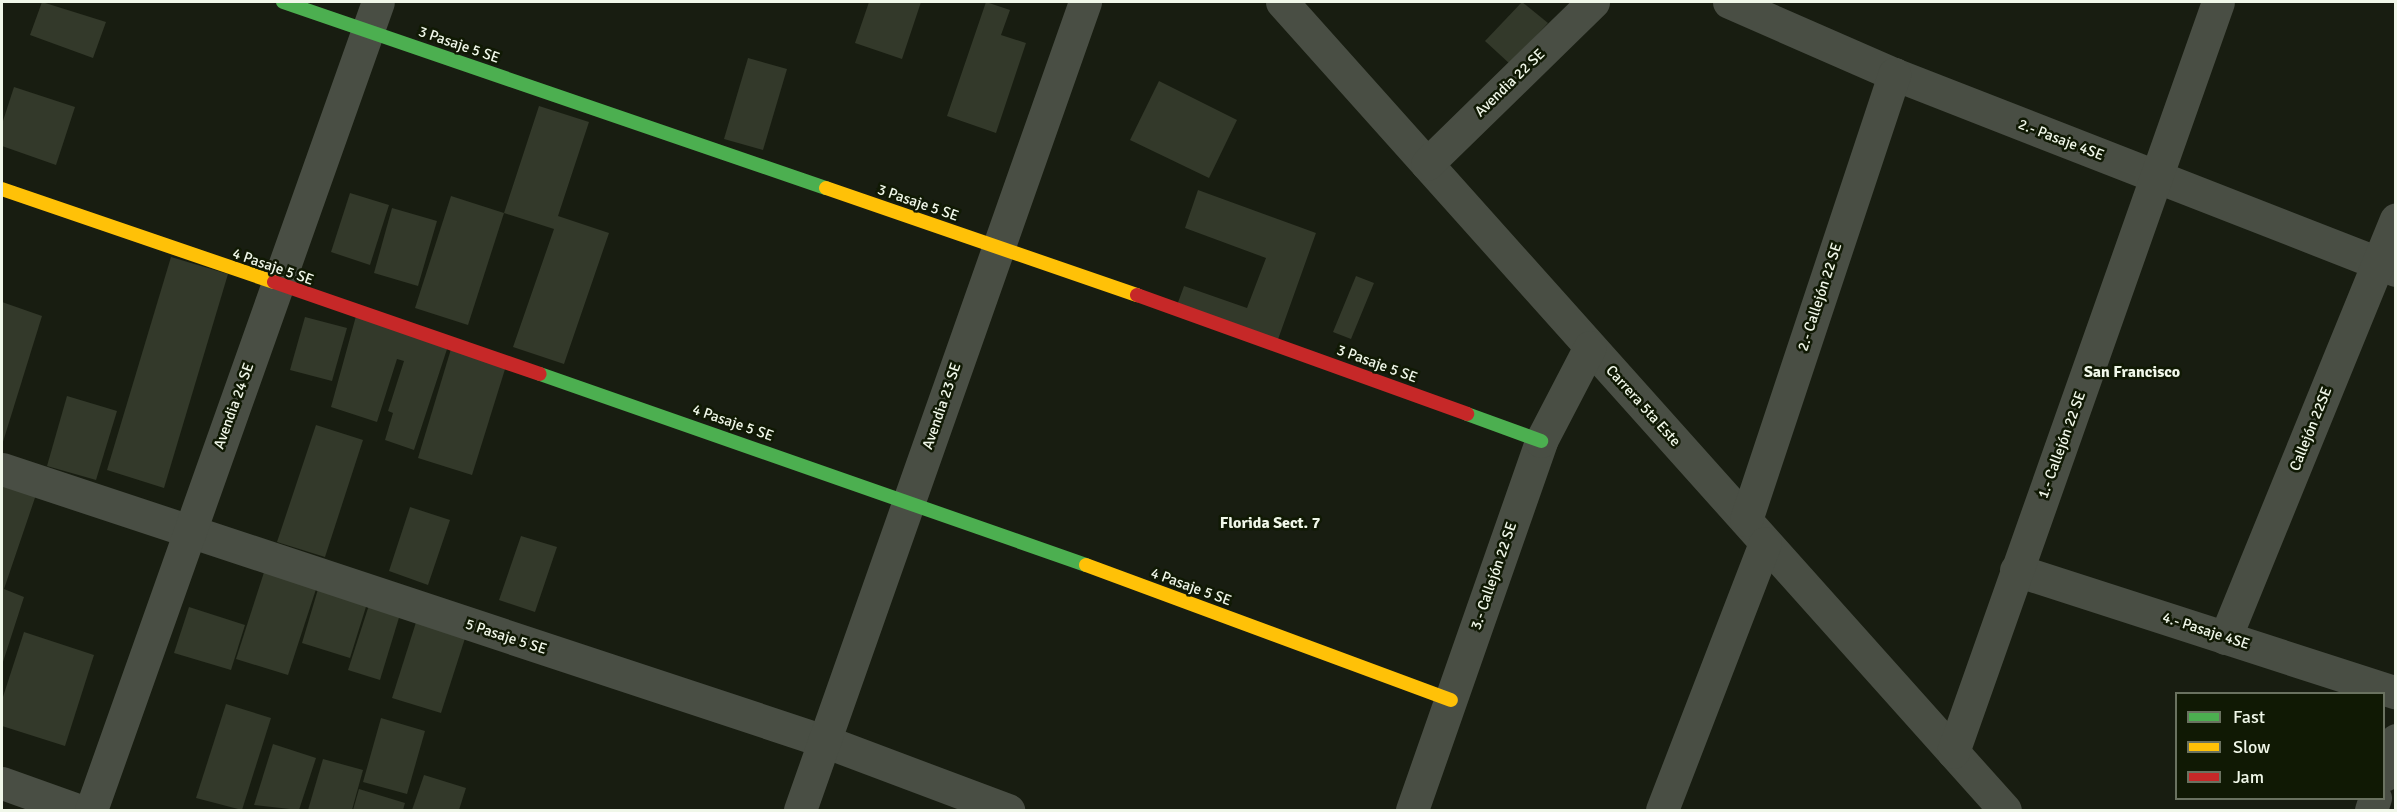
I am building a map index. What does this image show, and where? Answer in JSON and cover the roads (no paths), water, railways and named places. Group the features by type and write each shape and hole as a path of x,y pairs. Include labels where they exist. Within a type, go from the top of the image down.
{"street":[{"name":"3 Pasaje 5 SE","path":"283,2 372,16 998,248 1541,441"},
{"name":"Avendia 23 SE","path":"800,810 1085,2"},
{"name":"Carrera 5ta Este","path":"1282,2 2006,810"},
{"name":"Avendia 22 SE","path":"1428,164 1593,2"},
{"name":"2.- Pasaje 4SE","path":"1729,2 1894,74 2387,268"},
{"name":"1.- Callejón 22 SE","path":"1953,752 2016,570 2159,178 2218,2"},
{"name":"Avendia 24 SE","path":"91,810 372,16"},
{"name":"2.- Callejón 22 SE","path":"1662,810 1756,531 1894,74"},
{"name":"4 Pasaje 5 SE","path":"2,189 276,286 909,500 1451,700"},
{"name":"Callejón 22SE","path":"2225,638 2387,268 2396,220"},
{"name":"3.- Callejón 22 SE","path":"1412,810 1541,441 1590,347"},
{"name":"5 Pasaje 5 SE","path":"2,469 824,741 1008,810"},
{"name":"4.- Pasaje 4SE","path":"2016,570 2396,693"},
{"path":"2385,772 2396,740"},
{"path":"2,783 78,810"}],"district":[{"name":"San Francisco","path":"2132,372"},
{"name":"Florida Sect. 7","path":"1270,523"}]}
